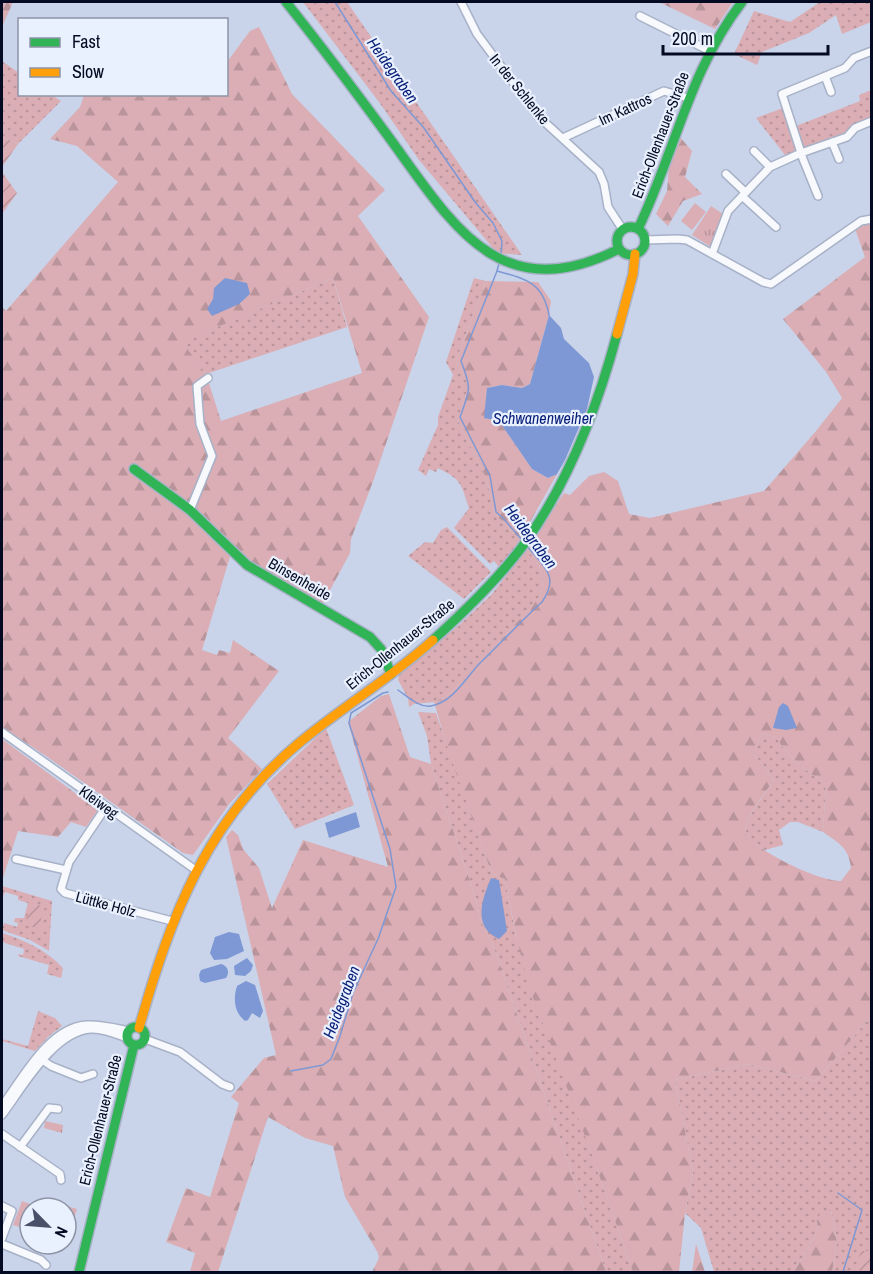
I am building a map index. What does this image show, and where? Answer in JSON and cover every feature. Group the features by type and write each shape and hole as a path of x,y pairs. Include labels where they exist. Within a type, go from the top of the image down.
{"street":[{"path":"286,2 342,73 449,218 466,237 489,253 534,269 561,270 591,264 620,249"},
{"name":"In der Schlenke","path":"461,2 483,44 538,116 599,172 604,184 608,207 623,230"},
{"name":"Erich-Ollenhauer-Straße","path":"638,229 654,194 688,98 710,51 742,2"},
{"path":"640,16 710,51"},
{"path":"818,196 782,94 845,68 854,58 871,51"},
{"path":"825,76 831,92"},
{"name":"Im Kattros","path":"562,138 664,91 688,98"},
{"path":"712,254 725,216 770,167 847,137 855,128 872,121"},
{"path":"832,142 839,159"},
{"path":"754,151 770,167"},
{"path":"726,174 776,227"},
{"path":"645,240 687,240 771,284 861,221 872,219"},
{"path":"630,227 638,229 645,240 642,249 634,254 626,254 620,249 617,241 623,230 630,227"},
{"name":"Erich-Ollenhauer-Straße","path":"139,1028 172,921 197,871 226,822 253,788 274,765 326,721 391,674 467,610 499,577 525,544 559,490 585,434 607,369 631,280 634,254"},
{"path":"190,510 212,456 200,424 197,386 208,378"},
{"name":"Binsenheide","path":"134,469 190,510 247,566 370,638 381,649 391,674"},
{"name":"Kleiweg","path":"2,732 197,871"},
{"name":"Lüttke Holz","path":"106,807 76,850 66,870 61,889 64,893 172,921"},
{"name":"Lüttke Holz","path":"16,859 66,870"},
{"path":"130,1038 134,1028 139,1028 143,1031 145,1039"},
{"path":"2,1115 53,1040 69,1032 96,1029 142,1043 145,1039"},
{"name":"Erich-Ollenhauer-Straße","path":"79,1272 130,1038"},
{"path":"145,1039 180,1052 222,1084 230,1087"},
{"path":"40,1059 81,1078 93,1074"},
{"path":"2,1106 40,1059"},
{"path":"20,1147 49,1108 58,1109"},
{"path":"2,1134 60,1174 62,1180"},
{"path":"2,1206 12,1211 2,1238"},
{"path":"2,1244 41,1260 46,1265"}],"green space":[{"path":"2,2 13,2 2,27"},
{"path":"303,2 347,2 522,255 497,253 419,160 379,102"},
{"path":"659,2 733,2 715,29"},
{"path":"820,2 871,2 871,22 842,34 836,15 809,33 762,52 757,65 734,54 754,11 790,22"},
{"path":"259,27 292,94 385,190 358,216 429,317 374,479 351,539 350,553 321,607 232,550 202,650 217,655 219,650 230,653 233,640 279,671 228,738 262,769 230,803 193,855 183,853 2,727 2,307 6,311 118,182 77,146 50,139 80,107 84,96 228,96 228,61 250,31","holes":["333,278 362,373 221,421 206,374 182,342"]},
{"path":"2,61 18,72 18,96 54,96 61,101 18,144 2,137"},
{"path":"871,90 871,118 856,124 846,133 804,149 796,126 860,101 859,95"},
{"path":"783,108 798,150 785,155 756,118"},
{"path":"679,136 692,151 685,177 702,194 683,201 668,226 656,214 667,191 669,166"},
{"path":"2,137 18,144 2,167"},
{"path":"2,172 17,193 2,214"},
{"path":"695,203 706,212 692,230 681,221"},
{"path":"711,206 723,214 711,247 692,235"},
{"path":"871,219 871,1016 816,1081 748,1064 675,1080 693,1172 685,1213 679,1272 633,1272 528,984 505,879 492,874 449,753 434,702 445,697 463,682 540,597 543,583 541,572 527,549 564,493 570,495 589,476 604,472 618,481 629,514 650,518 764,491 842,398 826,372 783,319 865,257 854,226","holes":["762,733 777,738 792,758 826,784 823,832 838,843 850,861 851,868 841,881 804,871 763,849 745,834 752,813 774,780 754,754"]},
{"path":"333,278 347,327 206,374 181,342"},
{"path":"474,278 486,281 456,361 469,386 458,421 486,478 495,514 520,540 499,567 494,561 490,564 454,528 469,508 460,484 438,468 436,472 429,469 426,476 418,470 438,425 438,417 453,375 446,362"},
{"path":"486,281 538,282 551,301 530,384 522,388 502,385 487,388 485,418 499,421 532,469 548,478 557,474 520,540 495,514 486,478 458,421 469,386 456,361"},
{"path":"447,527 491,572 464,599 408,556 425,542 433,543 441,530"},
{"path":"527,549 541,572 543,583 540,597 463,682 445,697 434,702 414,704 409,707 408,698 398,680 400,673 458,626 492,594"},
{"path":"389,694 410,757 431,764 475,896 481,921 493,945 606,1272 372,1272 379,1258 378,1253 345,1197 333,1146 305,1138 268,1117 218,1272 190,1272 195,1253 166,1242 186,1188 210,1197 239,1103 231,1097 264,1058 276,1055 226,837 232,830 238,835 243,849 259,868 272,908 303,840 388,867 348,722 381,696"},
{"path":"418,712 436,713 492,874 505,879 516,936 633,1272 606,1272 493,945 481,921 475,896 431,764 427,736"},
{"path":"326,728 354,805 295,829 267,784"},
{"path":"762,733 777,738 792,758 826,784 823,832 798,822 790,822 779,830 783,845 765,850 752,842 745,834 752,813 774,780 754,754"},
{"path":"2,739 98,810 86,827 71,822 58,837 18,831 2,881"},
{"path":"2,886 52,901 49,951 30,940 2,930 4,923 17,927 18,923 14,922 15,918 24,918 28,903 18,900 18,896 5,892 3,896"},
{"path":"31,903 45,907 41,919 43,924 40,929 25,925"},
{"path":"2,933 27,942 50,956 63,968 61,978 47,974 49,965 18,956 23,955 24,949 2,942"},
{"path":"38,1011 55,1018 62,1026 35,1051 2,1041 2,1039 28,1046"},
{"path":"871,1016 871,1272 832,1272 837,1242 831,1210 817,1221 818,1231 794,1272 714,1272 701,1228 685,1213 693,1172 675,1080 748,1064 816,1081"},
{"path":"45,1121 63,1125 62,1133 44,1128"},
{"path":"831,1210 837,1242 832,1272 794,1272 818,1231 817,1221 820,1214"},
{"path":"18,1212 18,1226 13,1225"},
{"path":"696,1244 705,1272 692,1272"},
{"path":"861,1251 871,1251 871,1272 856,1267"}],"water":[{"path":"225,278 247,283 250,294 239,304 212,316 207,309 213,299 214,288"},
{"name":"Schwanenweiher","path":"549,315 561,328 564,339 589,363 594,377 587,409 565,460 557,474 548,478 532,469 499,421 484,418 487,388 502,385 522,388 530,384"},
{"path":"783,703 788,706 797,728 786,730 773,728 779,707"},
{"path":"356,812 360,827 329,838 325,823"},
{"path":"491,878 499,880 507,931 499,939 491,934 482,920 482,903"},
{"path":"229,932 239,934 244,951 227,959 214,960 210,953 215,937"},
{"path":"247,958 253,965 251,971 245,976 235,975 234,966"},
{"path":"221,964 228,969 226,978 205,983 200,981 201,970"},
{"path":"246,981 255,985 263,1011 260,1018 252,1013 245,1021 237,1009 235,996 237,986"}],"waterway":[{"name":"Heidegraben","path":"335,2 391,91 424,128 475,202 493,223 502,241 501,256"},
{"name":"Heidegraben","path":"499,263 497,271 525,280 538,289 549,315"},
{"name":"Heidegraben","path":"497,271 461,361 468,389 460,417 490,476 496,512 522,540"},
{"name":"Heidegraben","path":"398,690 422,705 431,706 446,700 542,602 550,585 550,578 544,566 527,546"},
{"name":"Heidegraben","path":"291,1071 323,1065 331,1059 353,993 378,939 396,887 390,849 349,723 351,713 388,692"},
{"path":"838,1193 862,1210 843,1272"}],"traffic: fast":[{"path":"286,2 434,199 457,226 482,248 509,263 541,269 577,265 619,249"},
{"path":"638,229 696,84 724,28 742,2"},
{"path":"631,227 641,231 645,241 641,251 631,255 621,251 617,241 621,231 631,227"},
{"path":"433,640 502,572 538,523 567,472 579,445 600,390 617,334"},
{"path":"134,469 190,510 247,565 370,637 381,649 391,674"},
{"path":"136,1027 142,1030 145,1036 142,1042 136,1045 130,1042 127,1036 130,1030 136,1027"},
{"path":"79,1272 134,1045"}],"traffic: slow":[{"path":"617,334 633,274 635,254"},
{"path":"139,1028 164,947 179,909 196,872 239,805 267,773 299,743 433,640"}]}
